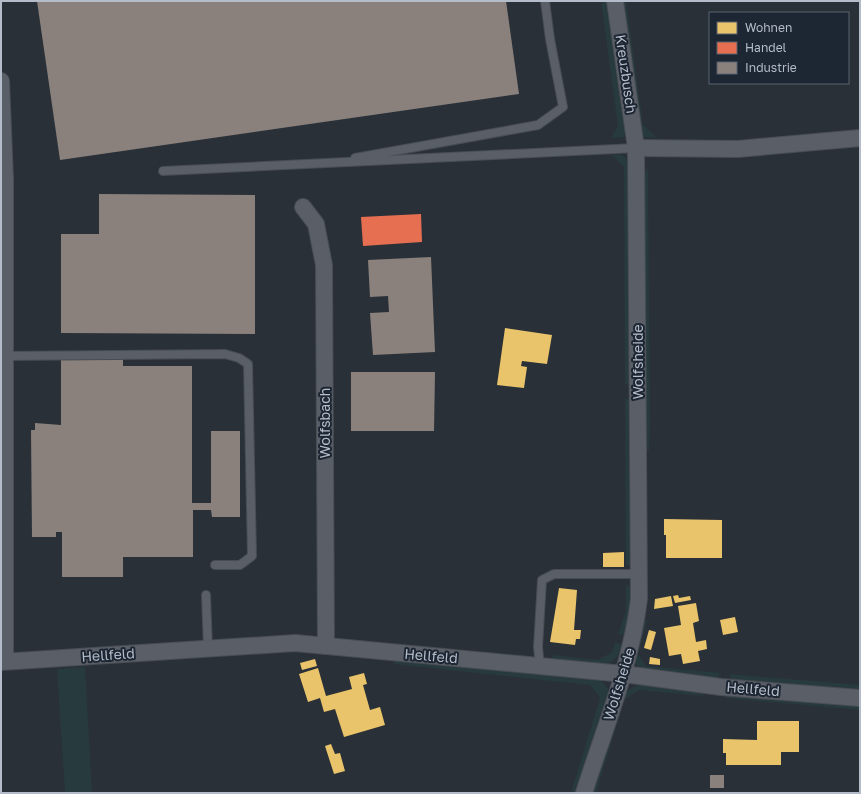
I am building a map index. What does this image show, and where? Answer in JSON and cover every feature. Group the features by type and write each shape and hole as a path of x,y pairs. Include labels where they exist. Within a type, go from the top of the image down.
{"street":[{"name":"Kreuzbusch","path":"615,1 636,148"},
{"path":"1,81 5,179 3,661"},
{"path":"636,148 738,149 860,138"},
{"name":"Wolfsheide","path":"584,793 624,674 637,617 639,574 636,148"},
{"name":"Wolfsbach","path":"302,206 316,224 324,265 326,646"},
{"name":"Hellfeld","path":"3,661 295,643 624,674 720,687 860,698"}],"lane":[{"path":"321,164 538,125 563,107 550,39 545,1"},
{"path":"163,172 636,148"},
{"path":"5,356 225,354 239,358 248,364 252,556 240,565 215,565"},
{"path":"540,666 538,647 542,580 554,574 639,574"},
{"path":"206,595 208,648"}],"green space":[{"path":"601,1 610,1 628,127 624,137 611,138 618,126"},
{"path":"620,1 626,1 643,125 657,138 645,137 640,131"},
{"path":"612,155 622,155 628,160 632,382 625,385 624,167"},
{"path":"648,168 650,425 649,450 644,450 643,177"},
{"path":"625,398 630,400 634,564 626,566"},
{"path":"626,585 634,589 627,634 618,635 626,610"},
{"path":"647,620 638,654 646,666 721,673 715,679 644,672 635,663 634,655 641,621"},
{"path":"615,642 623,645 618,655 612,661 604,665 584,666 554,662 552,655 598,660 612,652"},
{"path":"395,656 599,677 608,689 608,700 579,793 571,793 600,698 590,685 394,664"},
{"path":"85,667 92,793 65,793 57,669"},
{"path":"730,674 860,685 860,692 731,681"},
{"path":"643,684 703,691 703,696 639,690 624,700 596,793 591,793 620,696 635,686"},
{"path":"728,693 860,704 860,710 725,698"}],"building: Wohnen":[{"path":"505,328 552,335 547,364 522,361 521,366 527,367 524,388 497,385"},
{"path":"664,519 722,520 722,558 666,558"},
{"path":"624,552 624,567 603,567 603,553"},
{"path":"559,588 577,590 574,630 581,630 580,639 576,639 575,645 550,642"},
{"path":"678,595 679,598 690,596 691,600 675,603 673,596"},
{"path":"671,596 673,606 654,609 655,599"},
{"path":"696,603 699,621 693,623 696,642 706,640 707,649 698,651 700,661 683,664 681,654 669,656 664,628 681,625 678,606"},
{"path":"735,617 738,632 723,635 720,620"},
{"path":"649,630 656,632 651,650 644,648"},
{"path":"650,657 660,659 660,665 649,664"},
{"path":"315,659 317,666 302,670 300,663"},
{"path":"318,668 326,696 352,689 349,677 364,673 367,684 363,685 370,710 380,707 385,725 344,737 335,709 324,712 320,698 308,702 299,674"},
{"path":"757,721 799,721 799,752 781,752 781,765 726,765 726,753 723,753 723,739 757,740"},
{"path":"331,744 335,754 340,753 345,771 334,774 325,746"}],"building: Handel":[{"path":"421,214 422,242 363,246 361,217"}],"building: Industrie":[{"path":"37,1 506,1 519,94 60,160"},
{"path":"99,194 255,195 255,334 61,333 61,234 99,234"},
{"path":"431,257 435,352 373,355 370,313 389,312 388,296 370,297 368,260"},
{"path":"61,355 123,355 123,366 192,366 192,503 211,503 211,431 240,431 240,517 212,517 211,510 193,510 193,557 123,557 123,577 62,577 62,532 56,532 56,537 32,537 31,430 35,430 35,423 61,425"},
{"path":"351,372 435,372 434,431 351,431"},
{"path":"710,775 724,775 724,788 710,788"}]}
